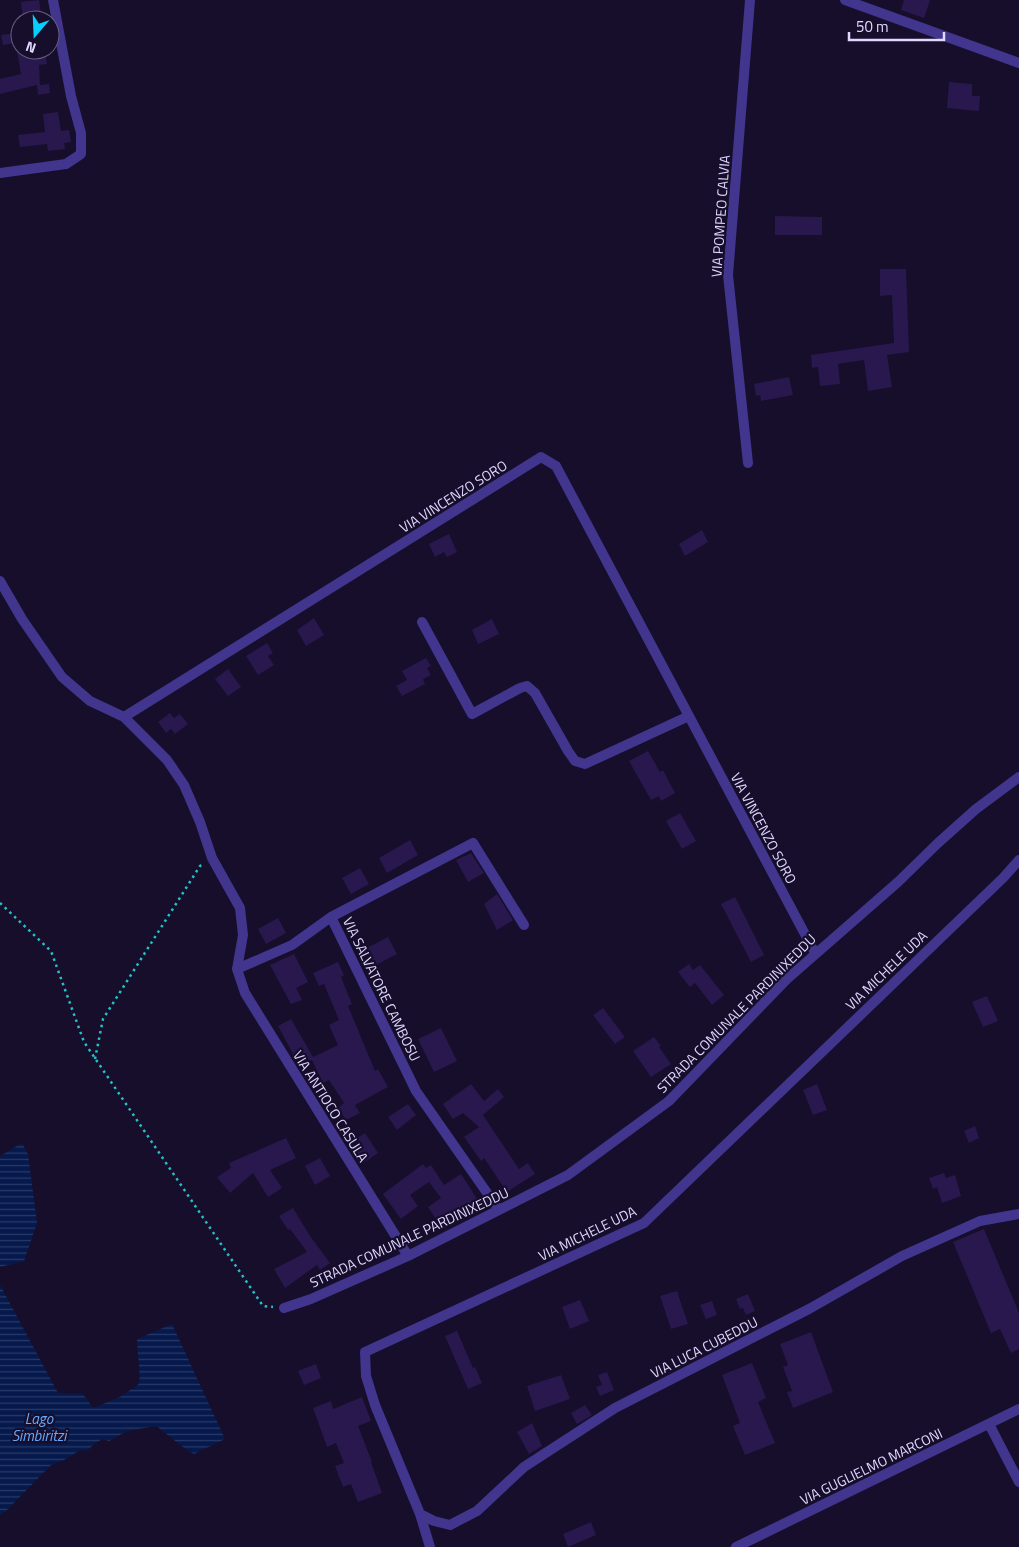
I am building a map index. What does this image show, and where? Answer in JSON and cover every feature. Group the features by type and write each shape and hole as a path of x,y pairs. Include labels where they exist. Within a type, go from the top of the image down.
{"street":[{"path":"0,173 66,164 81,154 81,133 53,0"},
{"name":"VIA POMPEO CALVIA","path":"748,463 728,275 750,0"},
{"path":"846,0 1019,63"},
{"name":"VIA VINCENZO SORO","path":"124,717 541,457 556,466 815,953"},
{"name":"VIA ANTIOCO CASULA","path":"0,580 22,619 62,677 90,701 124,717 166,760 184,785 200,822 212,858 240,908 243,935 237,968 245,993 408,1256"},
{"path":"422,622 472,714 527,686 535,693 575,761 585,764 689,716"},
{"name":"STRADA COMUNALE PARDINIXEDDU","path":"284,1308 311,1299 408,1256 568,1175 669,1101 787,979 815,953 898,882 970,815 1019,777"},
{"name":"VIA SALVATORE CAMBOSU","path":"499,1210 416,1091 331,918 474,844 524,925"},
{"name":"VIA MICHELE UDA","path":"430,1547 420,1514 375,1405 366,1376 365,1352 644,1222 1003,878 1019,860"},
{"path":"237,968 292,945 331,918"},
{"name":"VIA LUCA CUBEDDU","path":"420,1514 434,1521 450,1525 477,1512 524,1467 615,1408 809,1309 902,1256 980,1222 1019,1214"},
{"name":"VIA GUGLIELMO MARCONI","path":"736,1547 1019,1409"},
{"path":"989,1424 1019,1482"}],"path":[{"path":"95,1059 103,1019 200,866 212,858"},
{"path":"0,903 51,951 84,1042 262,1306 284,1308"}],"water":[{"path":"22,1143 28,1154 37,1223 24,1261 0,1267 0,1156"},
{"name":"Lago Simbiritzi","path":"0,1285 58,1393 83,1394 93,1408 120,1397 139,1384 137,1339 172,1324 225,1439 194,1454 156,1426 127,1431 109,1441 103,1439 95,1443 88,1450 79,1451 51,1465 0,1515"}],"building":[{"path":"39,0 40,10 22,10 21,2"},
{"path":"904,0 930,0 924,18 901,10"},
{"path":"10,34 10,44 3,45 1,35"},
{"path":"19,60 46,60 47,64 39,65 40,85 49,84 50,93 38,95 37,85 0,94 0,79 21,74"},
{"path":"949,82 972,84 972,96 980,96 979,111 947,108"},
{"path":"58,112 61,131 69,130 71,142 64,143 65,149 48,151 47,144 20,147 18,135 45,132 43,114"},
{"path":"775,216 822,217 822,235 775,235"},
{"path":"880,269 906,269 909,352 887,355 892,387 868,391 864,360 838,364 840,384 820,386 818,367 812,368 811,355 894,343 892,295 880,296"},
{"path":"789,377 793,395 761,401 760,395 756,396 754,384"},
{"path":"702,530 708,542 685,556 679,544"},
{"path":"449,534 457,552 447,557 444,552 435,557 429,544"},
{"path":"314,618 324,635 306,646 297,630"},
{"path":"492,619 499,634 478,644 472,630"},
{"path":"267,643 273,653 268,656 274,665 258,675 246,656"},
{"path":"426,658 431,666 427,668 431,675 423,679 425,684 402,696 396,686 407,680 402,671"},
{"path":"228,669 241,687 228,696 215,679"},
{"path":"170,713 174,718 180,714 188,724 175,734 171,729 166,733 158,722"},
{"path":"648,751 660,772 663,770 675,793 661,801 659,796 651,800 629,761"},
{"path":"680,813 696,841 682,849 666,821"},
{"path":"410,840 418,855 387,873 379,858"},
{"path":"471,853 484,873 468,882 456,860"},
{"path":"360,868 369,884 351,894 342,878"},
{"path":"497,894 513,920 497,930 484,904"},
{"path":"735,897 764,955 751,962 721,904"},
{"path":"278,918 286,933 266,944 258,929"},
{"path":"388,937 397,954 374,966 365,949"},
{"path":"294,954 308,982 296,988 302,1000 291,1004 270,965"},
{"path":"338,962 344,975 341,977 352,1004 348,1006 375,1071 378,1069 388,1087 355,1105 360,1113 346,1120 338,1108 344,1103 329,1080 323,1083 312,1060 300,1067 278,1026 291,1019 313,1057 338,1045 329,1025 339,1020 324,984 319,986 313,973"},
{"path":"689,964 693,970 700,965 724,995 712,1005 695,983 690,987 678,972"},
{"path":"987,996 998,1021 983,1027 972,1002"},
{"path":"603,1008 625,1037 615,1044 593,1015"},
{"path":"441,1028 457,1061 434,1072 418,1039"},
{"path":"654,1037 671,1064 651,1077 633,1051"},
{"path":"471,1084 484,1101 498,1089 504,1097 483,1115 519,1169 528,1163 535,1174 507,1192 484,1158 481,1161 464,1137 479,1127 463,1113 453,1119 443,1104"},
{"path":"817,1084 827,1110 813,1115 803,1090"},
{"path":"408,1104 416,1115 397,1130 388,1117"},
{"path":"975,1126 979,1138 969,1143 964,1131"},
{"path":"365,1133 378,1153 361,1165 347,1145"},
{"path":"286,1138 296,1158 270,1170 282,1188 268,1197 253,1173 230,1193 217,1177 231,1168 229,1163"},
{"path":"320,1158 330,1176 315,1185 305,1166"},
{"path":"423,1164 426,1168 431,1165 444,1185 461,1174 479,1202 441,1227 428,1207 441,1198 429,1182 410,1195 418,1206 401,1219 383,1194"},
{"path":"944,1173 946,1178 955,1175 961,1196 942,1203 937,1187 933,1189 929,1178"},
{"path":"293,1208 310,1236 330,1263 320,1270 317,1265 285,1288 274,1269 307,1252 279,1216"},
{"path":"984,1229 1019,1313 1019,1349 1011,1353 1000,1329 991,1333 953,1242"},
{"path":"677,1291 688,1324 671,1329 660,1296"},
{"path":"748,1294 755,1311 746,1315 743,1308 740,1309 736,1299"},
{"path":"580,1300 589,1321 570,1329 562,1307"},
{"path":"712,1301 717,1315 706,1319 700,1305"},
{"path":"457,1331 473,1368 475,1367 482,1383 468,1389 445,1336"},
{"path":"811,1332 833,1392 793,1408 787,1392 792,1391 783,1367 788,1365 780,1344"},
{"path":"752,1363 766,1398 758,1402 775,1443 745,1455 733,1426 740,1423 722,1375"},
{"path":"316,1364 321,1378 304,1385 298,1371"},
{"path":"607,1372 614,1390 600,1396 596,1387 602,1385 598,1375"},
{"path":"561,1375 570,1399 535,1411 527,1386"},
{"path":"362,1397 371,1421 358,1426 382,1493 358,1502 351,1484 343,1487 335,1466 344,1463 336,1443 327,1447 313,1408 331,1401 333,1409"},
{"path":"585,1405 592,1415 577,1424 571,1413"},
{"path":"532,1423 542,1446 529,1454 517,1432"},
{"path":"591,1522 596,1535 568,1547 563,1534"}]}
